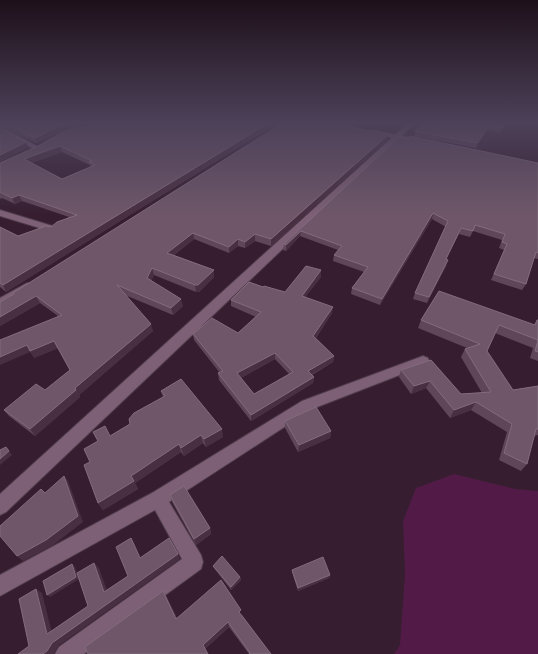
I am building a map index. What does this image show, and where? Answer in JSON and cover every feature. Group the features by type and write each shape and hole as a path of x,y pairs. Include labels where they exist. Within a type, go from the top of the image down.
{"street":[{"path":"0,506 378,155"},
{"path":"0,213 53,228"},
{"path":"0,303 34,282"},
{"path":"0,586 158,499 308,405 423,361"},
{"path":"66,654 194,562 158,499"}],"shaded area":[{"path":"454,474 515,489 538,491 538,654 394,654 400,645 405,574 403,521 416,488"}],"building":[{"path":"19,155 36,155 24,159 62,179 95,165 89,162 92,161 78,155 217,155 3,285 0,283 0,227 18,236 46,226 51,227 57,222 77,215 19,195 12,198 0,192 0,163"},
{"path":"233,155 366,155 271,239 255,234 245,242 238,239 229,247 193,233 167,253 214,270 198,285 195,285 152,268 147,278 181,299 171,308 117,285 151,324 75,388 76,390 30,429 4,410 36,384 45,390 70,370 54,341 30,351 27,345 0,357 0,340 62,315 36,296 0,317 0,302 14,294 13,293"},
{"path":"380,155 498,155 538,163 538,253 536,252 526,284 494,274 507,244 502,242 505,234 475,225 473,231 461,228 446,259 448,260 429,297 415,293 448,221 433,213 382,299 352,288 368,267 334,255 342,246 301,231 286,245 284,244"},
{"path":"306,266 321,270 302,296 333,307 313,336 334,356 308,371 314,377 251,415 218,373 223,371 193,334 212,318 238,333 261,312 231,300 249,282 285,292","holes":["275,353 293,372 254,394 237,373"]},
{"path":"439,291 535,325 538,320 538,340 499,325 487,351 513,390 538,386 538,429 536,429 527,464 504,453 512,424 476,402 454,410 430,381 414,386 401,370 431,360 461,394 491,392 465,349 480,344 421,320"},
{"path":"538,340 538,352 535,351"},
{"path":"181,379 222,429 204,439 201,435 181,448 179,444 131,476 134,481 98,503 84,465 90,462 84,449 98,441 93,432 105,426 110,436 130,424 129,419 134,413 165,396 161,391"},
{"path":"316,407 331,431 299,445 285,421"},
{"path":"6,447 9,451 0,459 0,450"},
{"path":"64,476 78,516 46,540 17,556 0,536 0,526 41,489 45,493"},
{"path":"184,486 210,528 194,539 170,495"},
{"path":"131,538 140,558 169,538 178,554 52,643 43,654 18,654 29,646 19,599 36,589 47,634 88,606 77,573 94,563 104,592 128,576 116,547"},
{"path":"222,556 240,577 231,587 213,566"},
{"path":"323,557 330,575 298,588 292,570"},
{"path":"72,564 76,577 47,595 43,581"},
{"path":"221,580 241,610 239,612 271,654 249,654 250,653 228,622 203,645 208,654 88,654 85,647 163,591 176,619"}]}
